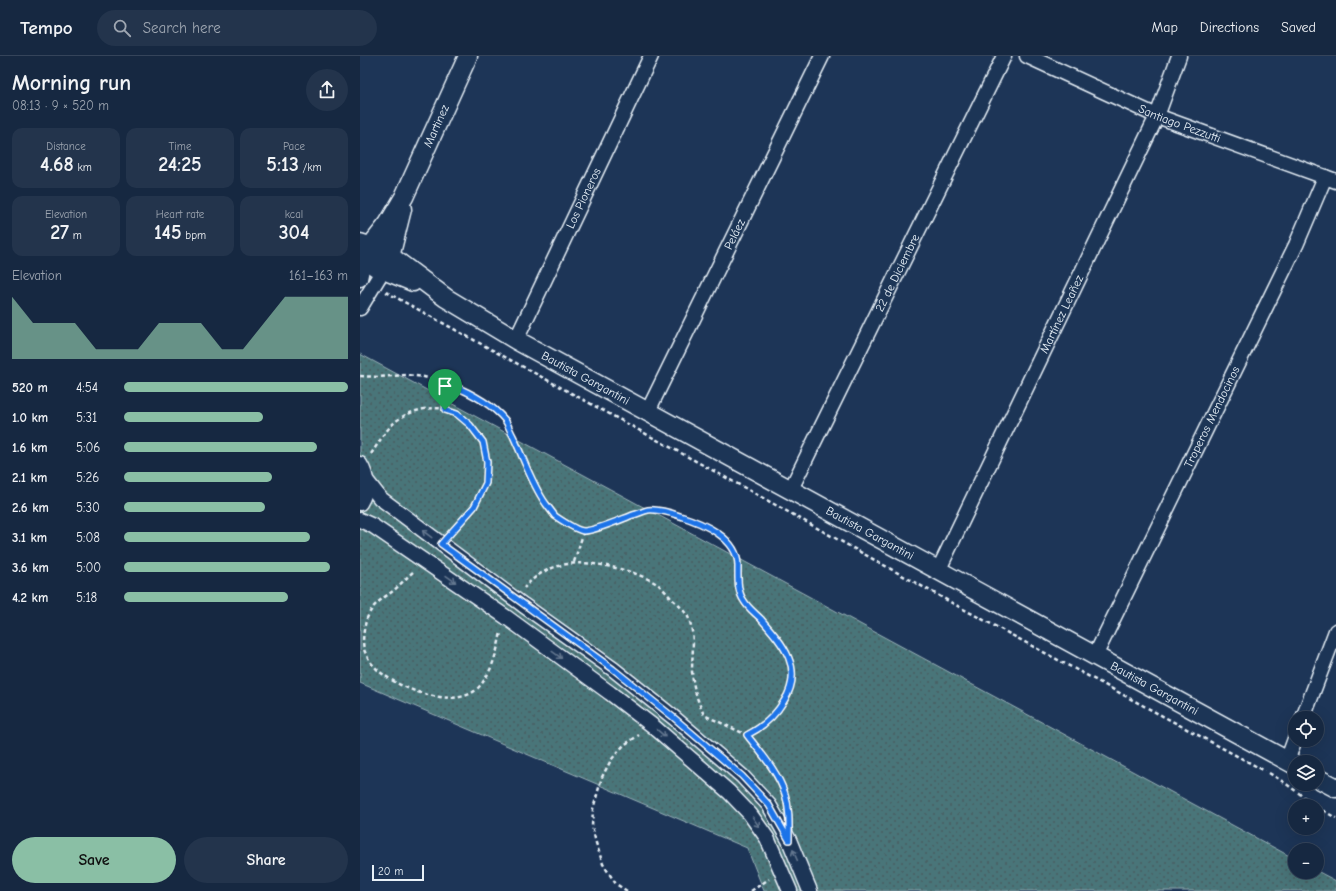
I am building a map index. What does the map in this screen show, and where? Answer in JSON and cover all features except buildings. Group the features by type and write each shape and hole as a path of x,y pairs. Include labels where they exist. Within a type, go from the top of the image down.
{"street":[{"name":"Martinez","path":"360,279 364,251 396,212 404,197 468,56"},
{"name":"Los Pioneros","path":"516,340 651,56"},
{"name":"Peláez","path":"647,413 822,56"},
{"name":"22 de Diciembre","path":"791,489 1004,56"},
{"name":"Santiago Pezzutti","path":"1027,56 1157,116 1331,179"},
{"name":"Martínez Leañez","path":"938,570 1157,116 1180,56"},
{"name":"Troperos Mendocinos","path":"1095,656 1296,246 1331,179"},
{"name":"Martinez","path":"360,308 387,263 404,197"},
{"name":"Bautista Gargantini","path":"364,251 382,250 387,263 516,340 647,413 791,489 1288,761"},
{"path":"360,465 366,480 364,496 360,503"},
{"path":"366,480 380,498 613,669 673,717 742,776 769,805 789,840 810,891"},
{"path":"360,520 373,526 506,618 604,688 653,726 729,792 750,814 767,838 790,891"},
{"path":"1306,711 1336,631"},
{"path":"1324,782 1336,788"}],"path":[{"path":"373,286 515,362 952,603 1270,774 1307,799"},
{"path":"360,376 424,377 464,390 490,406 506,420 528,473 542,499 554,515 569,525 584,531 648,510 680,516 697,522 719,534 733,547 738,564 737,582 743,601 785,649 792,665 793,675 786,698 778,710 759,729 747,735"},
{"path":"445,410 449,384"},
{"path":"360,465 370,455 392,424 402,417 416,411 430,408 445,410 457,414 470,425 483,442 487,462 486,483 474,507 441,544"},
{"path":"574,562 584,531"},
{"path":"424,561 394,590 378,602 369,613 364,631 364,651 373,666 389,678 410,689 429,696 453,698 468,694 478,688 492,668 506,618"},
{"path":"515,598 530,581 546,571 574,562 601,564 633,573 657,584 682,609 690,622 694,649 692,670 695,694 704,715 747,735 777,775 785,795 788,809"},
{"path":"627,891 616,884 603,864 592,826 593,809 602,776 611,760 624,745 653,726"},
{"path":"1324,811 1336,818"},
{"path":"751,891 768,880 780,868"}],"green space":[{"path":"360,354 1288,855 1288,879 1324,879 1324,875 1336,881 1336,891 764,891 747,848 360,683"}],"route":[{"path":"449,384 464,390 490,406 506,420 528,473 542,499 554,515 569,525 584,531 648,510 680,516 697,522 719,534 733,547 738,564 737,582 743,601 761,619 785,649 792,665 793,675 786,698 778,710 759,729 747,735 777,775 785,795 789,816 789,840 769,805 742,776 673,717 613,669 441,544 474,507 486,483 487,462 483,442 470,425 457,414 445,410 449,384"}]}
